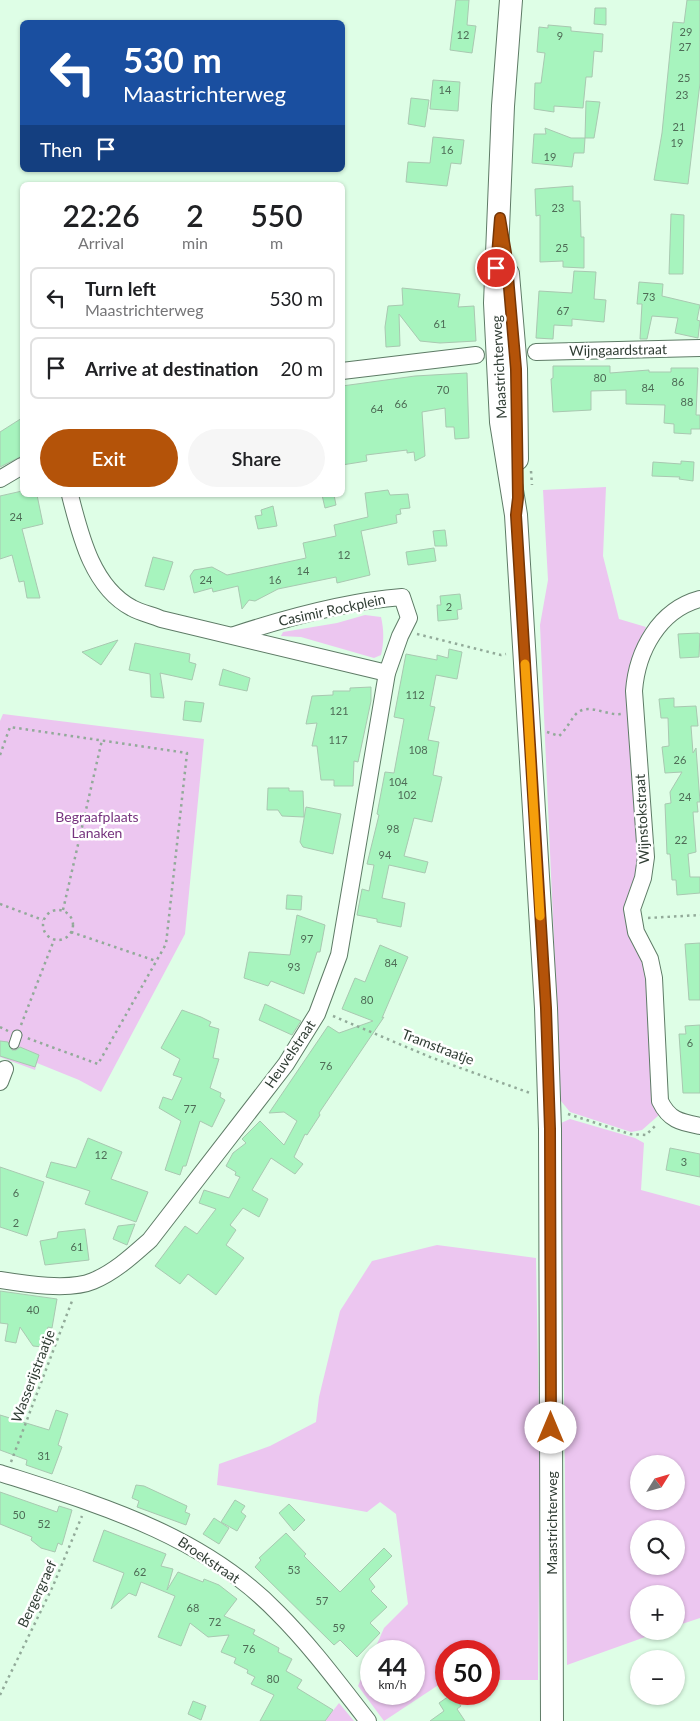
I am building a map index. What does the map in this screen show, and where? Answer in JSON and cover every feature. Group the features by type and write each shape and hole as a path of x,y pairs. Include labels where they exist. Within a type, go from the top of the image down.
{"main road":[{"name":"Maastrichterweg","path":"511,0 503,106 500,218 496,251 495,303 501,422 516,515 546,1008 549,1104 552,1721"}],"street":[{"name":"Wijngaardstraat","path":"536,352 700,348"},
{"path":"345,371 476,355"},
{"path":"0,479 20,467"},
{"name":"Casimir Rockplein","path":"71,497 82,540 92,566 112,590 131,607 161,619 387,673 409,618 402,597 384,598 275,622 234,635"},
{"name":"Wijnstokstraat","path":"665,1112 660,1102 654,978 650,959 636,932 632,909 643,878 646,857 635,702 635,672 642,650 654,631 671,614 689,602 700,599"},
{"name":"Heuvelstraat","path":"0,1280 63,1286 93,1282 126,1262 150,1240 286,1064 318,1010 339,955 387,673"},
{"path":"665,1112 674,1120 700,1126"},
{"name":"Broekstraat","path":"3,1474 117,1511 179,1540 228,1570 278,1612 368,1721"}],"lane":[{"path":"14,1044 17,1035"}],"path":[{"path":"404,628 425,637 501,655 508,653 523,637"},
{"path":"528,722 559,736 580,710 593,708 613,715 622,714 635,702"},
{"path":"0,755 10,727 187,753 166,944 98,1064 0,1027"},
{"path":"63,910 102,740"},
{"path":"0,904 42,920"},
{"path":"51,910 63,910 72,919 71,932 64,939 54,940 44,932 42,920 51,910"},
{"path":"634,919 700,915"},
{"path":"71,932 156,961"},
{"path":"17,1035 54,940"},
{"name":"Tramstraatje","path":"318,1010 430,1057 528,1092 569,1115 630,1134 646,1134 655,1127 665,1112"},
{"name":"Wasserijstraatje","path":"3,1474 78,1284"},
{"name":"Bergergraef","path":"0,1695 53,1586 89,1501"}],"green space":[{"path":"606,487 603,556 619,619 646,627 630,666 629,689 639,853 639,954 646,973 656,1110 659,1115 642,1130 631,1132 570,1112 561,1101 540,625 548,580 543,490"},
{"path":"365,615 381,617 383,627 382,650 381,655 374,658 301,637 281,636 283,632 337,623"},
{"name":"Begraafplaats Lanaken","path":"3,714 204,739 185,934 101,1092 79,1080 37,1063 35,1070 0,1057 0,721"},
{"path":"570,1119 635,1138 644,1143 641,1190 700,1206 700,1618 685,1623 685,1585 630,1585 630,1640 637,1640 567,1665 561,1123"},
{"path":"437,1245 536,1258 540,1472 538,1680 500,1680 500,1640 435,1640 435,1687 425,1694 425,1640 379,1640 384,1628 408,1604 396,1514 380,1502 367,1512 217,1485 219,1464 270,1446 316,1422 319,1397 340,1311 372,1261"},
{"path":"339,1703 354,1721 325,1721"},
{"path":"372,1705 408,1705 384,1721"}],"building":[{"path":"456,0 469,0 467,25 476,26 472,53 450,50"},
{"path":"687,0 700,0 700,83 688,184 654,180 662,133 673,22 684,23"},
{"path":"595,8 606,8 606,25 594,24"},
{"path":"548,25 571,27 571,31 603,34 602,52 594,51 592,77 586,77 583,108 554,106 554,112 534,109 535,83 541,83 545,53 537,52 539,27 548,28"},
{"path":"433,80 460,82 458,111 430,109"},
{"path":"411,98 429,100 425,127 408,124"},
{"path":"586,101 600,102 594,138 585,138"},
{"path":"545,128 571,138 585,138 584,153 574,153 572,167 532,163 534,134 546,134"},
{"path":"433,137 464,140 461,164 451,163 447,186 406,182 408,162 430,163"},
{"path":"573,186 573,201 580,201 581,237 584,237 584,268 563,267 563,261 540,262 540,215 536,216 535,189"},
{"path":"671,214 684,215 683,274 669,274"},
{"path":"574,271 596,272 594,299 606,300 604,322 572,319 572,326 554,325 553,339 536,338 539,291 572,293"},
{"path":"639,282 663,284 662,296 700,305 697,320 700,321 698,338 675,333 678,318 652,316 647,339 640,339 642,304 637,304"},
{"path":"402,288 460,294 458,307 474,306 476,341 440,343 420,341 399,314 400,346 386,347 385,327 388,306 403,305"},
{"path":"553,366 610,366 610,373 649,370 649,372 671,372 671,368 698,368 696,415 700,415 700,429 691,429 691,434 674,433 674,424 664,423 665,405 626,404 626,390 591,391 591,410 553,412 551,379 553,378"},
{"path":"467,373 469,438 455,439 454,427 446,427 445,408 422,412 425,456 415,461 414,452 407,453 407,450 366,455 367,461 345,465 345,386 415,376"},
{"path":"20,419 20,457 0,467 0,432"},
{"path":"681,461 694,462 693,481 679,479 680,477 652,476 653,462 681,464"},
{"path":"388,490 390,495 408,494 410,508 400,509 401,514 396,515 397,523 361,531 370,575 337,583 336,577 278,589 255,601 249,600 242,609 238,586 213,592 212,588 194,593 190,576 194,570 212,567 227,575 306,558 303,543 336,536 334,525 368,517 365,493"},
{"path":"20,491 20,497 37,497 43,524 22,529 40,598 27,598 24,581 19,582 12,555 0,559 0,496"},
{"path":"322,497 334,497 336,505 325,508"},
{"path":"273,506 277,526 258,529 255,516 262,515 261,510"},
{"path":"445,530 447,546 435,546 433,531"},
{"path":"434,548 436,561 408,565 406,552"},
{"path":"153,557 173,562 164,590 145,586"},
{"path":"460,594 462,609 457,610 458,619 438,621 437,605 441,605 440,596"},
{"path":"678,634 700,634 699,657 680,658"},
{"path":"118,640 101,665 82,652"},
{"path":"135,643 190,654 189,662 196,664 192,680 160,673 164,698 151,697 150,674 129,670"},
{"path":"449,649 462,652 457,679 436,675 430,706 435,707 428,740 439,742 433,775 442,777 432,822 414,818 404,856 428,862 425,873 389,865 382,898 405,903 401,927 377,922 377,919 357,915 362,889 369,891 374,865 367,864 379,815 377,814 385,772 394,773 404,719 394,717 406,654 437,660 437,655 448,658"},
{"path":"223,669 250,678 247,691 219,685"},
{"path":"371,687 371,701 358,762 354,761 353,786 334,786 334,780 321,780 317,746 312,746 317,723 306,724 312,696 333,695 333,691 350,691 350,688"},
{"path":"674,698 674,707 696,706 698,726 691,726 693,753 696,748 700,802 697,802 698,812 693,812 696,852 688,854 690,877 700,877 700,893 677,895 676,880 672,880 670,854 667,854 665,804 671,803 670,792 682,772 665,773 662,747 669,746 668,718 661,718 659,699"},
{"path":"185,701 204,703 201,722 183,720"},
{"path":"268,788 289,788 289,791 303,791 304,817 282,816 278,810 267,810"},
{"path":"306,807 341,814 333,854 303,847 300,842"},
{"path":"287,895 302,896 301,910 286,909"},
{"path":"297,915 325,925 320,952 317,952 304,994 271,981 268,986 244,978 249,952 290,955"},
{"path":"700,943 700,1000 689,1000 685,944"},
{"path":"380,945 408,957 382,1018 384,1017 319,1113 320,1115 307,1135 305,1134 294,1157 303,1164 295,1174 271,1158 252,1190 268,1199 259,1217 243,1208 230,1225 236,1230 226,1245 244,1258 216,1295 188,1274 180,1284 155,1266 185,1226 197,1234 216,1209 199,1203 204,1190 229,1198 240,1177 235,1175 236,1172 226,1166 233,1153 246,1143 242,1139 260,1121 284,1145 297,1121 284,1112 269,1113 328,1026 339,1033 373,1021 342,1009 355,978 365,982"},
{"path":"265,1004 301,1021 292,1035 259,1020"},
{"path":"182,1010 211,1022 209,1026 219,1029 213,1058 219,1059 210,1088 221,1093 220,1097 225,1100 212,1127 200,1121 186,1166 183,1166 180,1175 165,1170 181,1121 159,1108 163,1097 172,1100 182,1078 173,1075 180,1059 161,1048"},
{"path":"700,1025 700,1093 683,1093 679,1034 686,1034 685,1026"},
{"path":"0,1041 8,1042 12,1050 20,1047 39,1055 35,1067 0,1056"},
{"path":"88,1138 122,1152 111,1179 148,1192 136,1222 85,1204 90,1191 46,1177 51,1162 76,1168"},
{"path":"670,1148 700,1154 700,1177 666,1170"},
{"path":"0,1167 44,1182 27,1236 0,1227"},
{"path":"135,1224 127,1245 113,1239 118,1226"},
{"path":"85,1229 89,1260 45,1265 40,1241 57,1238 58,1232"},
{"path":"0,1291 57,1299 52,1328 48,1327 43,1347 33,1346 20,1327 16,1343 5,1341 8,1324 0,1323"},
{"path":"56,1410 68,1414 58,1445 62,1447 52,1474 26,1465 27,1460 0,1450 0,1415 49,1430"},
{"path":"136,1485 144,1486 187,1506 185,1512 190,1514 186,1525 137,1507 139,1501 132,1498"},
{"path":"0,1492 57,1512 59,1506 72,1510 62,1545 58,1543 55,1552 41,1548 31,1540 32,1537 0,1524"},
{"path":"235,1500 245,1506 241,1512 246,1516 237,1531 221,1522"},
{"path":"289,1504 305,1520 294,1531 279,1513"},
{"path":"214,1518 229,1528 219,1544 203,1534"},
{"path":"104,1530 166,1554 161,1566 173,1569 167,1590 178,1572 203,1582 204,1579 219,1585 237,1599 224,1616 255,1630 253,1634 279,1648 278,1652 292,1659 286,1671 302,1680 297,1688 333,1710 325,1721 260,1721 274,1695 251,1684 255,1677 247,1673 248,1670 234,1663 236,1658 221,1652 229,1635 208,1637 190,1623 181,1646 158,1637 175,1596 141,1582 136,1596 129,1593 111,1609 124,1573 93,1561"},
{"path":"286,1533 306,1554 304,1556 340,1592 384,1548 392,1556 369,1579 375,1587 371,1591 387,1607 370,1623 380,1633 373,1640 360,1640 360,1654 357,1657 340,1640 334,1645 255,1567 261,1560 259,1558"},
{"path":"193,1701 206,1706 201,1720 188,1714"},
{"path":"440,1705 460,1705 457,1709 465,1721 430,1721 444,1711"}],"slow traffic":[{"path":"525,664 540,916"}],"route":[{"path":"496,268 500,218 506,253 516,369 518,498 516,515 546,1008 550,1129 551,1428"}]}
